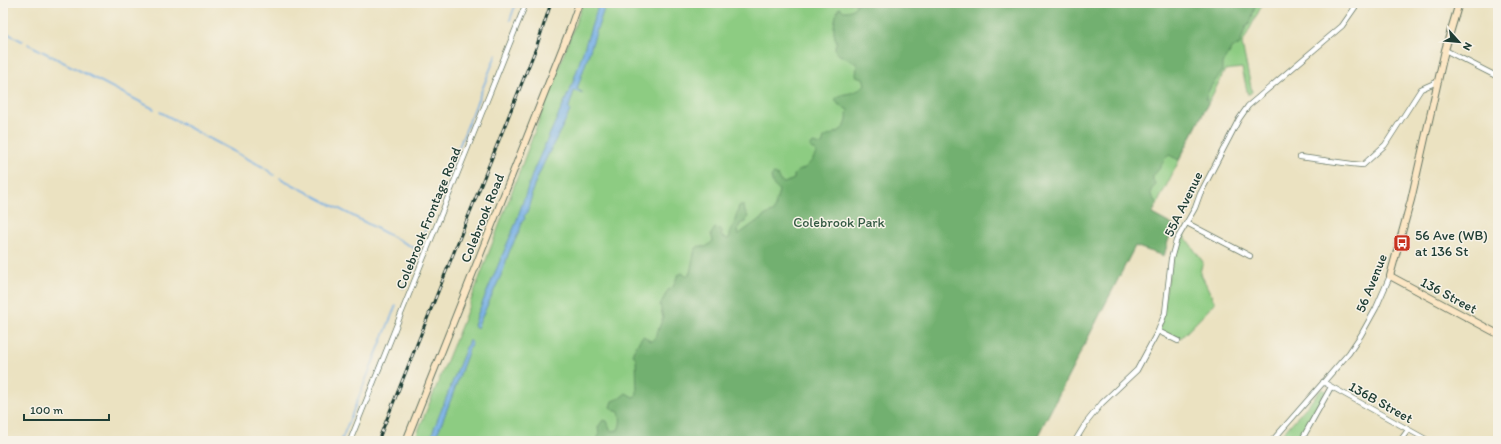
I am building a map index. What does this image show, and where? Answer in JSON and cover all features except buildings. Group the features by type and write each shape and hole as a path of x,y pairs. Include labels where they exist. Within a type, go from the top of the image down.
{"street":[{"name":"Colebrook Frontage Road","path":"350,441 526,3"},
{"name":"Colebrook Road","path":"406,441 562,50 579,3"},
{"name":"55A Avenue","path":"1074,441 1102,403 1137,370 1158,331 1165,313 1171,259 1176,242 1239,119 1248,106 1342,26 1358,3"},
{"name":"56 Avenue","path":"1272,441 1349,353 1376,308 1390,276 1411,200 1445,50 1459,3"},
{"path":"1445,50 1498,77"},
{"path":"1300,157 1352,164 1363,164 1386,145 1421,90 1439,81"},
{"path":"1187,223 1250,256"},
{"name":"136 Street","path":"1390,276 1498,334"},
{"path":"1158,331 1178,341"},
{"name":"136B Street","path":"1323,382 1331,388 1429,441"},
{"path":"1301,441 1331,388"},
{"path":"1400,441 1408,430"}],"green space":[{"name":"Colebrook Park","path":"583,3 1263,3 1242,44 1252,92 1248,95 1242,68 1225,70 1152,214 1174,226 1164,256 1135,246 1035,441 414,441 462,324"},
{"name":"Colebrook Park","path":"855,3 1256,3 1251,21 1246,26 1239,46 1231,48 1229,54 1222,63 1222,72 1211,86 1206,97 1208,103 1179,160 1169,155 1153,176 1153,180 1156,185 1151,190 1151,195 1157,204 1152,214 1174,226 1164,256 1135,246 1035,441 595,441 599,435 598,427 603,420 607,421 611,431 618,430 619,428 620,414 610,407 612,401 620,398 626,393 633,397 637,395 636,358 633,355 633,352 641,338 644,336 650,341 654,340 663,318 660,305 668,290 673,287 678,275 682,273 686,276 690,273 695,249 699,246 706,247 713,241 711,234 715,228 720,229 723,232 721,235 722,237 728,239 739,206 744,206 745,212 748,216 745,222 740,224 737,233 739,234 757,221 761,220 764,216 774,211 779,190 773,184 771,176 774,174 777,175 780,181 784,183 794,179 794,175 807,166 814,157 816,152 810,147 813,143 822,145 824,138 838,132 846,124 848,110 839,105 835,100 841,95 857,91 865,84 863,78 856,76 857,64 836,53 835,47 837,42 834,34 834,26 838,9 840,8 844,11 850,10 855,7"},
{"path":"1183,234 1203,262 1200,272 1215,303 1181,338 1159,332 1170,269"},
{"path":"1322,389 1326,391 1297,441 1276,441"}],"water":[{"path":"599,3 606,3 577,89 583,93 574,91 569,107 570,111 539,173 531,194 527,213 524,216 525,219 522,221 520,230 510,250 503,271 477,328 474,326 478,313 515,225 534,169 572,85"},
{"path":"469,340 472,342 444,416 434,441 429,441"}],"waterway":[{"path":"510,20 516,3"},
{"path":"3,31 22,41"},
{"path":"28,44 154,109"},
{"path":"448,174 496,55"},
{"path":"160,112 263,167 274,175"},
{"path":"280,178 418,250"},
{"path":"403,288 441,189"},
{"path":"341,441 396,305"}],"railway":[{"path":"378,441 536,48 551,3"}],"place":[{"name":"56 Ave (WB) at 136 St","path":"1402,243"}]}
